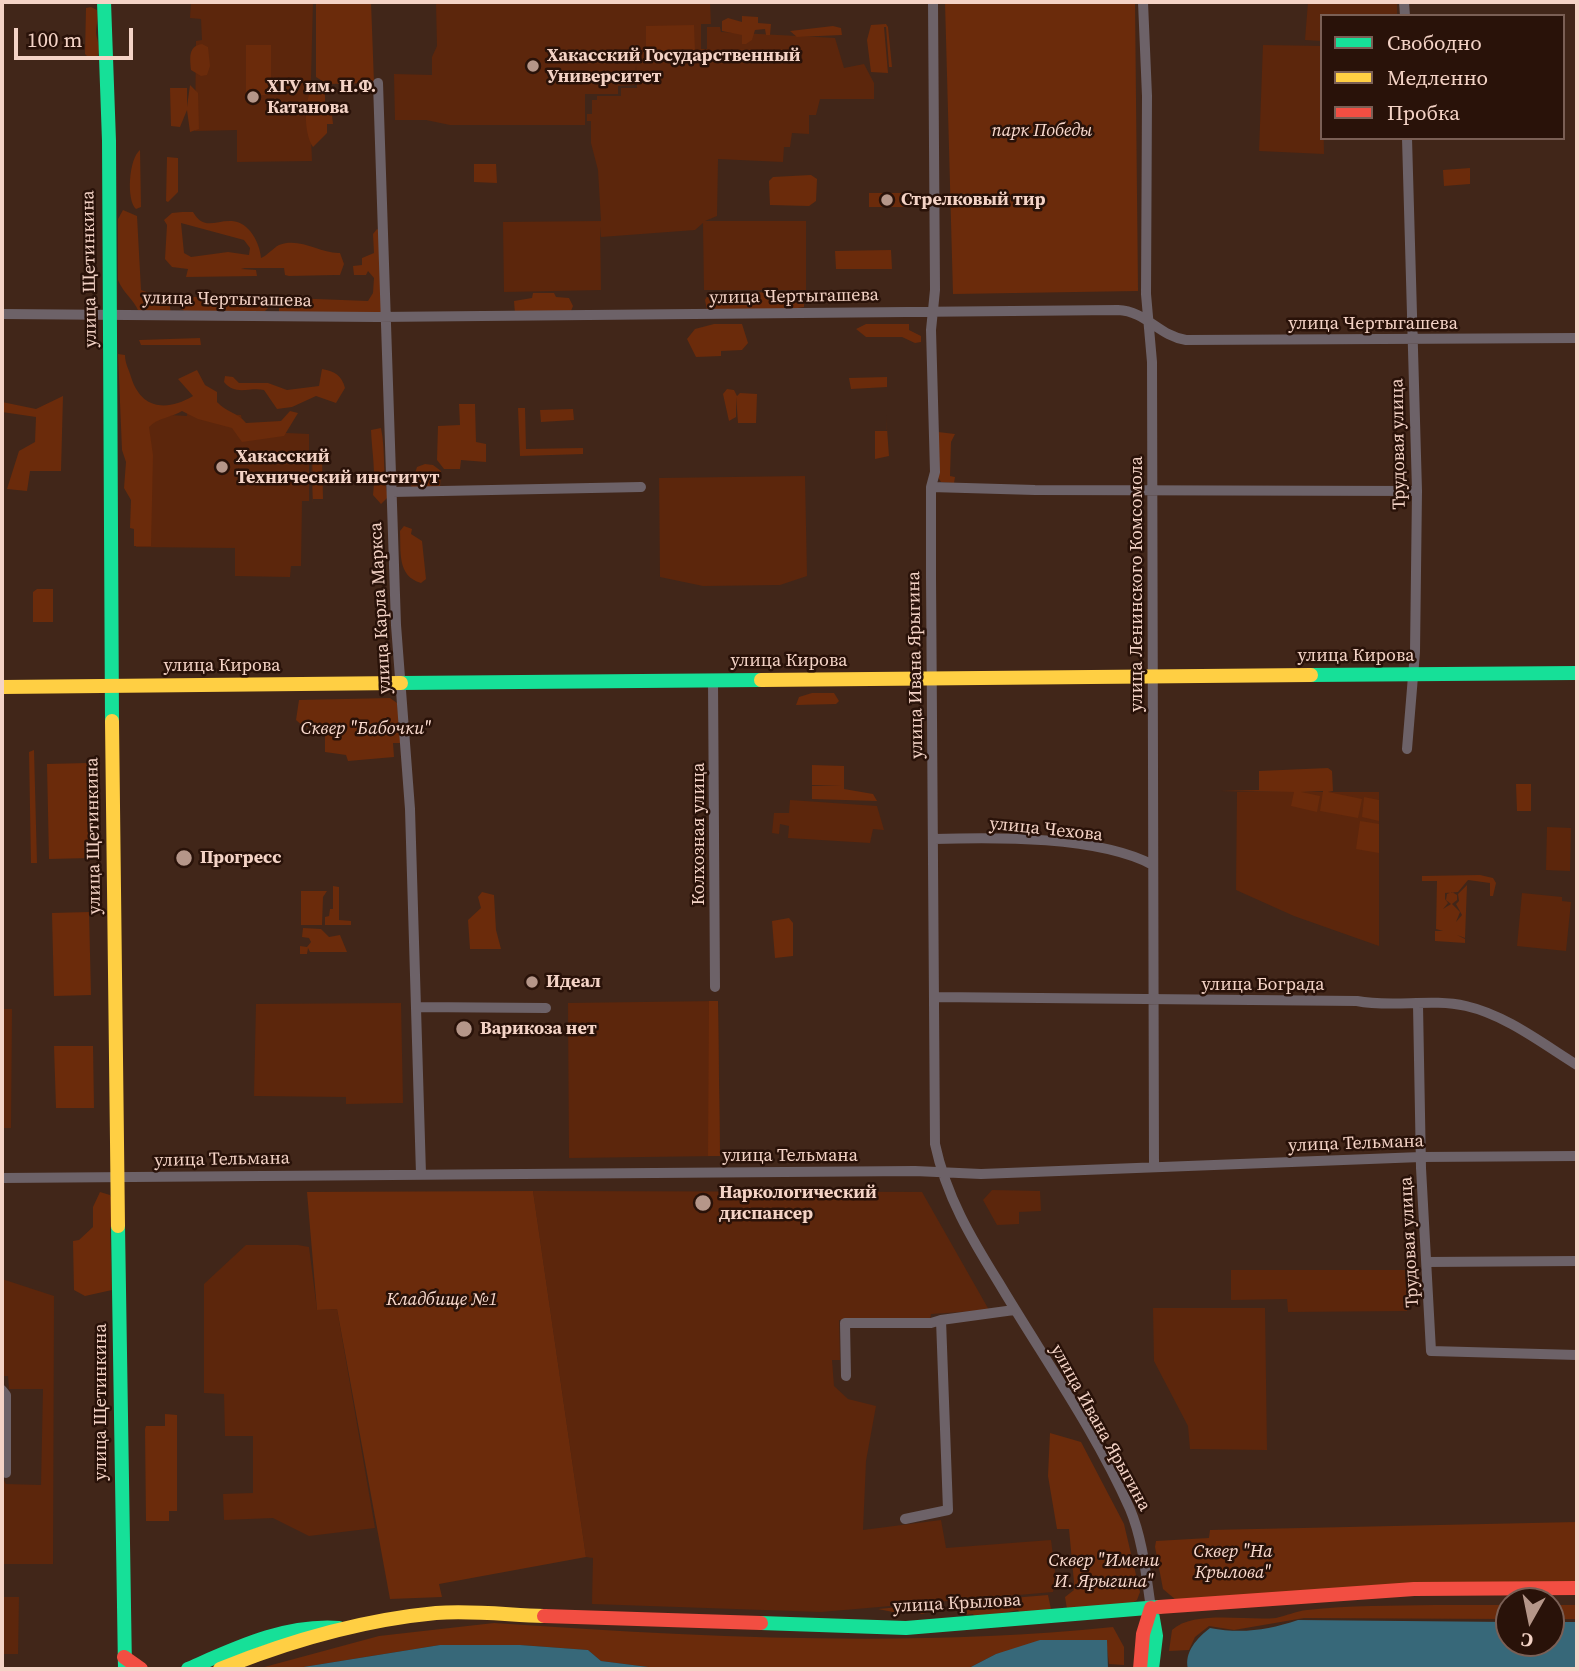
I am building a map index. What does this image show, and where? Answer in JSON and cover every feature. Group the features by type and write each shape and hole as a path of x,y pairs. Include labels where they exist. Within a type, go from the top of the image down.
{"main road":[{"name":"улица Щетинкина","path":"104,2 111,686 120,1177 123,1665"},
{"name":"улица Кирова","path":"2,687 1577,673"},
{"name":"улица Крылова","path":"220,1669 267,1650 324,1636 339,1628 401,1617 472,1613 906,1628 1414,1589 1577,1588"},
{"path":"1140,1669 1143,1634 1151,1608"},
{"path":"1151,1608 1156,1636 1152,1669"},
{"name":"улица Крылова","path":"188,1669 263,1639 321,1625 339,1628"},
{"path":"123,1665 141,1669"}],"street":[{"name":"улица Ивана Ярыгина","path":"933,2 935,472 931,487 935,1144 941,1172 956,1212 1068,1398 1130,1509 1139,1537 1151,1608"},
{"name":"улица Ленинского Комсомола","path":"1143,2 1147,96 1146,294 1151,323 1154,1167"},
{"name":"улица Карла Маркса","path":"378,83 400,683 410,809 421,1174"},
{"name":"Трудовая улица","path":"1407,140 1417,491 1412,675 1407,749"},
{"name":"улица Чертыгашева","path":"2,314 387,317 1126,310 1138,313 1173,338 1186,340 1413,341 1577,338"},
{"path":"392,492 641,487"},
{"path":"931,487 1151,491 1417,491"},
{"name":"Колхозная улица","path":"713,681 715,987"},
{"name":"улица Чехова","path":"934,839 1020,840 1086,846 1140,858 1153,865"},
{"name":"улица Бограда","path":"934,997 1357,1001 1377,1005 1464,1005 1519,1030 1577,1065"},
{"name":"Трудовая улица","path":"1418,1005 1421,1157 1431,1351 1577,1355"},
{"path":"416,1007 547,1008"},
{"name":"улица Тельмана","path":"2,1178 421,1174 981,1174 1421,1157 1577,1156"},
{"path":"1427,1262 1577,1261"},
{"path":"846,1376 845,1323 931,1323 1014,1310"},
{"path":"905,1519 948,1510 941,1320"},
{"path":"2,1390 6,1395 6,1473"}],"shaded area":[{"name":"ХГУ им. Н.Ф. Катанова","path":"191,2 313,2 310,115 312,161 237,162 237,130 195,131 196,41 202,40 201,19 190,18"},
{"path":"436,2 710,2 711,24 701,24 701,49 707,49 707,27 720,27 721,32 835,38 844,68 864,64 874,83 874,99 820,99 816,115 809,115 809,134 792,133 790,147 784,147 783,162 718,159 717,216 705,221 806,221 806,290 704,290 703,223 695,230 601,237 600,227 601,290 504,292 503,222 601,221 598,170 591,143 591,121 587,121 587,114 592,114 592,100 597,100 597,96 621,96 621,88 637,88 636,65 635,85 618,86 618,94 585,94 585,125 450,125 426,120 395,120 394,74 432,75 432,57 437,46"},
{"path":"1308,2 1397,2 1397,14 1320,14 1320,41 1305,40"},
{"path":"1263,45 1320,46 1320,140 1324,140 1324,154 1259,151"},
{"name":"Хакасский Технический институт","path":"188,401 217,414 241,415 244,431 309,434 309,501 302,501 301,566 291,566 290,577 235,576 235,548 136,547 134,413 187,416"},
{"path":"805,476 807,576 780,585 703,586 660,577 659,478"},
{"path":"1237,792 1379,792 1379,946 1294,916 1236,890"},
{"path":"790,800 877,806 884,830 873,829 870,843 788,838 789,826 780,824 779,834 772,833 774,813 789,813"},
{"path":"1547,827 1571,828 1570,871 1546,870"},
{"path":"1522,893 1562,897 1562,901 1571,902 1566,951 1517,946"},
{"path":"718,1001 720,1156 569,1158 568,1003"},
{"path":"401,1003 403,1103 346,1104 346,1097 254,1096 256,1004"},
{"path":"2,1009 12,1009 11,1128 2,1128"},
{"path":"992,1190 1040,1191 1041,1211 1019,1212 1019,1224 997,1225 983,1200"},
{"path":"533,1191 922,1192 989,1310 931,1314 930,1320 839,1320 840,1360 832,1360 834,1386 848,1399 876,1406 866,1461 863,1530 941,1520 946,1548 1051,1540 1056,1579 1053,1592 821,1612 592,1604 593,1558 586,1557"},
{"path":"246,1245 309,1247 317,1310 337,1309 375,1528 309,1536 273,1518 224,1520 223,1494 253,1493 253,1436 225,1436 224,1394 204,1393 204,1284"},
{"path":"1231,1270 1407,1270 1407,1311 1288,1312 1287,1299 1231,1300"},
{"path":"2,1279 54,1296 53,1564 2,1564 2,1477 6,1484 41,1485 43,1389 9,1389 8,1376 2,1376"},
{"path":"1153,1308 1265,1308 1267,1450 1190,1449 1188,1426 1154,1361"},
{"path":"2,1597 19,1597 18,1654 2,1654"}],"green space":[{"path":"316,2 371,2 374,83 327,84 316,77"},
{"name":"парк Победы","path":"945,2 1135,2 1138,291 953,294"},
{"path":"86,8 97,10 96,33 99,49 98,56 90,59 85,54"},
{"path":"742,16 758,17 758,23 771,24 770,35 766,35 765,29 755,30 752,40 742,44 742,35 722,31 722,21 728,18 742,22"},
{"path":"886,24 892,67 889,67 884,27 888,73 871,72 867,40 871,25"},
{"path":"694,25 695,52 646,53 646,26"},
{"path":"833,26 841,28 842,35 797,37 790,31"},
{"path":"202,44 208,47 210,66 207,75 201,76 191,70 190,57 194,47"},
{"path":"246,45 271,45 271,95 246,95"},
{"path":"317,81 325,85 325,115 332,115 333,124 327,124 327,133 313,147 307,132 306,114 309,95"},
{"path":"190,85 198,93 199,129 190,132 187,110 180,127 171,126 170,88 187,88 187,107"},
{"path":"140,150 141,207 136,209 131,197 130,179 133,161"},
{"path":"167,157 178,158 178,192 168,202 166,201"},
{"path":"474,164 496,164 497,183 474,182"},
{"path":"1470,168 1470,184 1444,186 1443,170"},
{"path":"811,175 817,179 816,201 809,206 770,205 769,181 773,177"},
{"name":"Стрелковый тир","path":"869,193 905,193 905,207 869,207"},
{"path":"123,210 137,216 141,290 169,300 171,314 139,312 120,285 118,219"},
{"path":"193,212 206,223 232,221 244,225 253,234 261,258 279,245 295,243 340,253 344,264 340,275 289,276 285,275 284,268 245,268 241,269 256,270 257,276 186,277 188,269 172,267 165,259 167,225 164,220 172,213","holes":["181,223 244,240 250,248 249,255 228,252 191,257 184,253"]},
{"path":"377,229 381,231 382,313 279,314 279,304 290,298 368,301 373,293 374,278 368,271 366,275 354,275 353,266 362,265 362,258 374,253 373,234"},
{"path":"891,250 892,269 836,269 835,251"},
{"path":"533,293 554,293 556,297 569,298 573,306 571,311 515,314 514,301 532,298"},
{"path":"709,293 804,293 804,307 785,310 707,310 705,300"},
{"path":"260,296 268,301 268,308 263,313 186,313 181,308 180,301 185,297"},
{"path":"714,324 742,324 748,343 742,350 721,351 721,356 696,357 687,339 695,329"},
{"path":"866,324 909,324 909,330 921,336 921,342 915,343 902,337 866,337 856,329"},
{"path":"200,338 201,345 141,345 139,340"},
{"path":"118,354 125,355 135,388 141,396 156,404 173,404 193,396 178,379 197,370 205,385 217,392 217,402 246,423 281,421 290,411 298,413 284,436 242,442 232,428 198,419 182,411 149,427 153,455 151,546 134,546 134,529 130,528 131,500 124,488 126,462 122,450"},
{"path":"322,369 337,375 344,384 345,388 336,403 316,396 292,407 277,409 264,390 233,389 224,382 225,376 233,377 239,383 268,383 287,390 319,386"},
{"path":"887,377 887,387 851,389 849,378"},
{"path":"727,389 734,390 737,396 740,393 757,394 756,423 738,423 736,397 736,417 729,421 723,394"},
{"path":"63,396 61,471 30,471 27,491 7,489 19,451 35,442 36,417 2,412 2,402 36,409"},
{"path":"459,404 475,404 476,442 486,444 486,462 461,460 460,469 444,469 437,460 438,426 460,425"},
{"path":"518,408 525,408 526,449 583,448 583,454 520,456"},
{"path":"573,409 574,420 541,422 540,410"},
{"path":"886,415 889,456 875,459 875,431 887,431"},
{"path":"381,428 388,497 381,504 373,495 371,430"},
{"path":"938,432 955,434 951,442 950,476 955,477 954,483 941,482 938,477"},
{"path":"311,456 313,490 312,457 322,456 323,499 313,499 313,504"},
{"path":"433,465 441,471 440,487 414,489 411,486 417,467"},
{"path":"404,526 412,529 411,534 422,541 426,579 421,583 413,580 404,569 400,531"},
{"path":"37,589 53,589 53,622 33,622 33,592"},
{"path":"812,693 834,693 839,701 836,704 796,705 799,697"},
{"name":"Сквер \"Бабочки\"","path":"390,698 397,703 401,743 393,743 394,757 348,761 346,755 325,752 325,727 304,727 296,720 299,700"},
{"path":"34,750 37,863 31,863 29,752"},
{"path":"88,763 90,858 49,859 47,764"},
{"path":"812,765 844,766 844,789 873,794 877,801 812,799 812,786 841,786 812,785"},
{"path":"1328,768 1332,771 1333,791 1328,792 1362,799 1358,818 1320,811 1323,791 1301,792 1320,796 1317,812 1291,806 1294,792 1220,791 1259,790 1259,771"},
{"path":"1516,784 1531,784 1531,811 1517,811"},
{"path":"1364,797 1379,800 1379,821 1362,817"},
{"path":"1360,821 1379,824 1379,853 1356,849"},
{"path":"1480,875 1493,878 1496,883 1493,896 1490,896 1490,883 1468,880 1458,892 1453,892 1457,895 1457,900 1452,904 1460,912 1456,922 1462,915 1456,904 1459,901 1458,894 1467,885 1465,938 1457,935 1465,939 1465,943 1435,941 1435,931 1443,931 1436,929 1437,881 1422,881 1422,876"},
{"path":"333,886 339,887 339,920 351,921 351,925 325,925 325,917 329,916 330,909 333,909"},
{"path":"301,891 327,891 323,897 322,925 301,925"},
{"path":"482,892 494,895 496,930 501,949 470,949 468,920 481,908 478,897"},
{"path":"89,912 91,995 54,996 52,913"},
{"path":"789,918 793,923 793,956 775,958 772,921"},
{"path":"303,928 321,929 329,937 340,935 347,952 310,952 308,948 307,954 300,954 300,946 307,947 311,942 309,938 302,937"},
{"path":"709,1001 718,1001 720,1156 708,1156"},
{"path":"54,1046 93,1046 94,1108 56,1108"},
{"name":"Кладбище №1","path":"533,1191 586,1557 439,1584 442,1597 390,1599 337,1309 317,1310 307,1192"},
{"path":"100,1192 110,1195 117,1212 110,1229 112,1290 85,1296 74,1290 73,1241 79,1240 93,1227 93,1207"},
{"path":"165,1414 177,1415 177,1511 169,1511 169,1521 146,1521 145,1429 146,1426 165,1426"},
{"name":"Сквер \"Имени И. Ярыгина\"","path":"1050,1433 1081,1442 1124,1524 1140,1592 1137,1600 1131,1604 1067,1609 1065,1597 1074,1590 1069,1529 1057,1529 1048,1476"},
{"name":"Сквер \"На Крылова\"","path":"1577,1522 1577,1581 1433,1583 1176,1600 1163,1589 1155,1547 1156,1541 1209,1538 1210,1530"},
{"path":"1048,1595 1051,1609 1048,1613 1021,1615 1018,1610 976,1619 973,1614 964,1615 963,1602"},
{"path":"943,1603 941,1610 921,1614 915,1608 893,1612 878,1609"},
{"path":"1495,1605 1495,1619 1304,1618 1234,1630 1209,1626 1195,1637 1189,1650 1169,1651 1172,1630 1193,1620 1276,1618 1303,1611 1339,1607"},
{"path":"1565,1605 1577,1605 1577,1619 1565,1619"},
{"path":"494,1623 726,1636 880,1639 1113,1627 1124,1647 1124,1665 1109,1664 1106,1640 996,1654 967,1669 664,1669 601,1661 588,1650 520,1645 440,1645 291,1669 257,1669 379,1636"}],"water":[{"path":"1298,1620 1495,1622 1495,1657 1565,1657 1565,1622 1577,1622 1577,1669 1188,1669 1188,1657 1193,1646 1210,1628 1233,1631 1276,1626"},
{"path":"1040,1640 1107,1640 1108,1669 967,1669 996,1654"},
{"path":"440,1645 520,1645 588,1650 601,1661 664,1669 291,1669"}],"traffic: fast":[{"path":"104,2 109,141 112,721"},
{"path":"1311,675 1577,673"},
{"path":"401,683 761,680"},
{"path":"118,1226 125,1669"},
{"path":"761,1623 906,1628 1159,1607"},
{"path":"1152,1613 1156,1636 1152,1669"},
{"path":"188,1669 261,1639 299,1630 339,1628"}],"traffic: slow":[{"path":"761,680 1311,675"},
{"path":"2,687 401,683"},
{"path":"112,721 118,1226"},
{"path":"220,1669 299,1641 353,1626 408,1616 449,1612 544,1616"}],"traffic: jam":[{"path":"1159,1607 1414,1589 1577,1588"},
{"path":"1140,1669 1143,1634 1151,1608"},
{"path":"544,1616 761,1623"},
{"path":"124,1657 141,1669"}],"place":[{"name":"Хакасский Государственный Университет","path":"533,66"},
{"name":"ХГУ им. Н.Ф. Катанова","path":"253,97"},
{"name":"Стрелковый тир","path":"887,200"},
{"name":"Хакасский Технический институт","path":"222,467"},
{"name":"Прогресс","path":"184,858"},
{"name":"Идеал","path":"532,982"},
{"name":"Варикоза нет","path":"464,1029"},
{"name":"Наркологический диспансер","path":"703,1203"}]}
